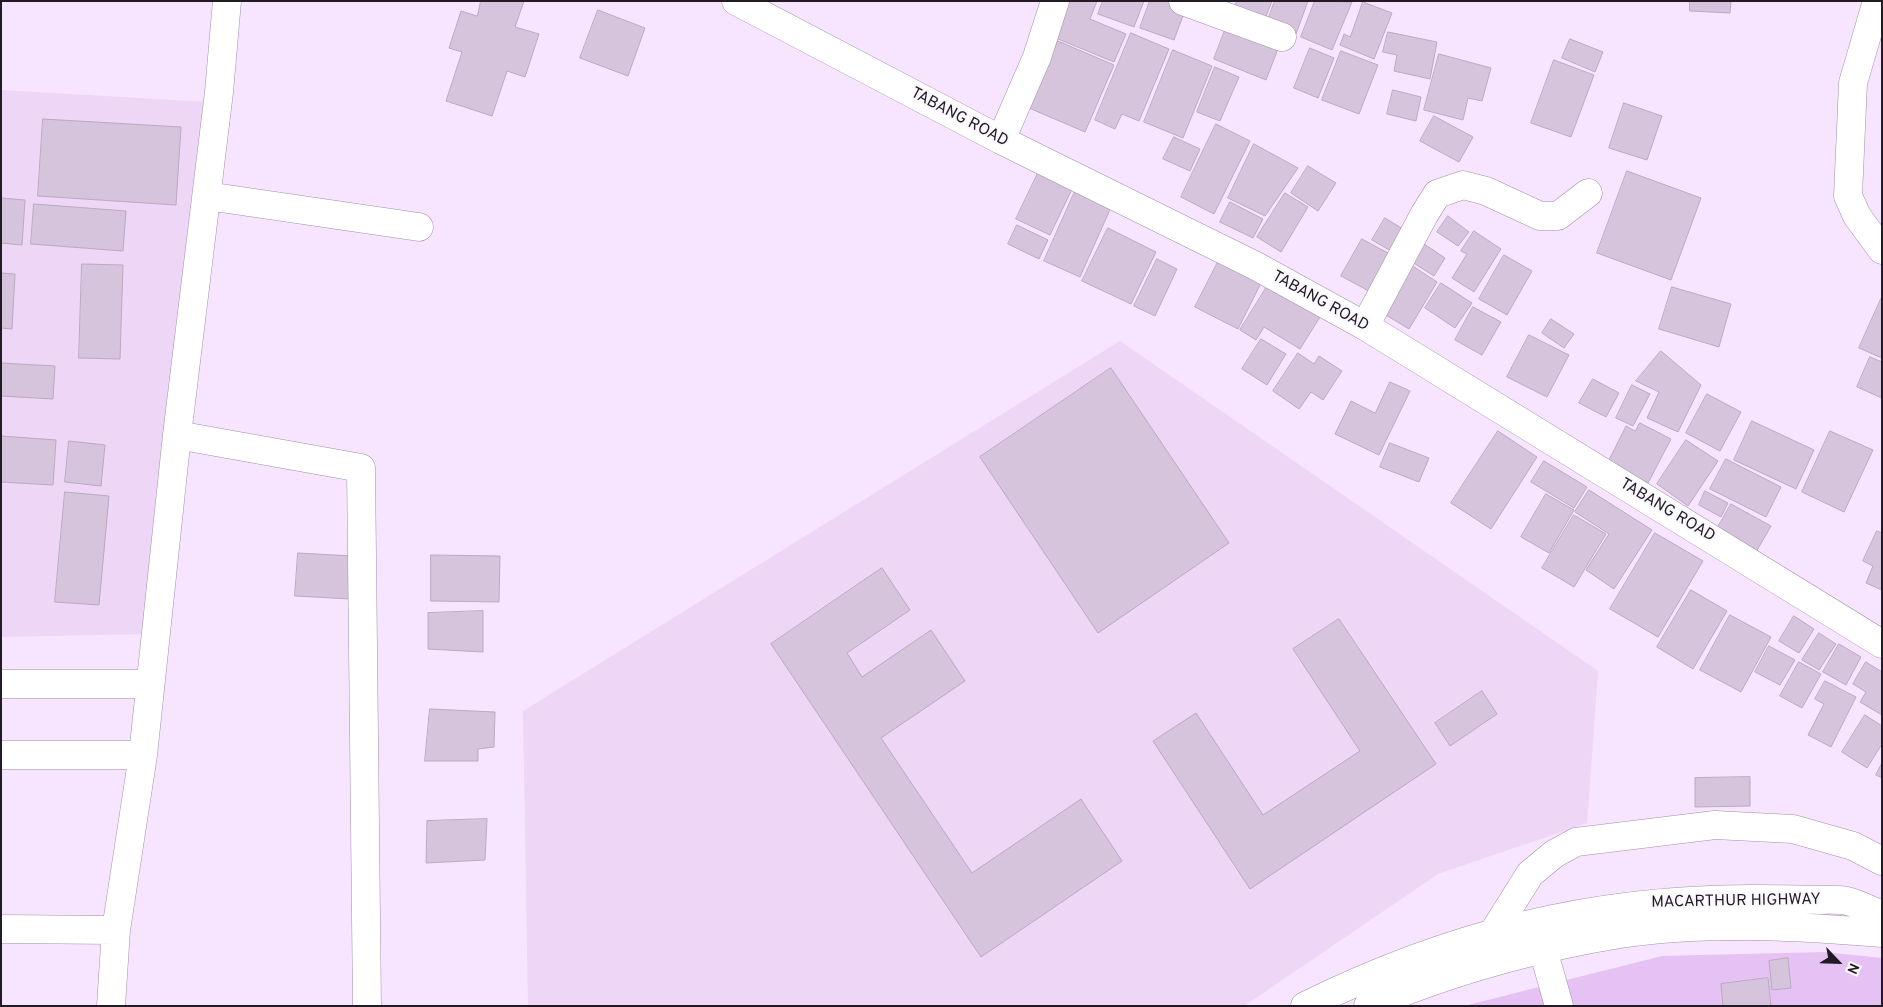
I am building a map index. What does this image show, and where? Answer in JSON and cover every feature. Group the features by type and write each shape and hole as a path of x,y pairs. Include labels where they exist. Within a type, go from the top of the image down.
{"main road":[{"path":"111,1006 116,930 143,755 177,435 207,196 227,1"},
{"name":"TABANG ROAD","path":"736,1 1001,140 1256,266 1365,326 1882,644"},
{"path":"1001,140 1037,57 1055,1"},
{"path":"1183,1 1282,37"},
{"path":"1877,1 1853,83 1848,196 1857,216 1882,250"},
{"path":"1365,326 1437,194 1463,185 1486,191 1540,216 1558,216 1588,193"},
{"path":"207,196 419,227"},
{"path":"177,435 361,468 367,1006"},
{"path":"1,684 150,684"},
{"path":"1,754 143,755"},
{"path":"1494,933 1530,874 1554,854 1576,842 1715,825 1793,829 1853,846 1882,861"},
{"name":"MACARTHUR HIGHWAY","path":"1374,998 1454,944 1552,918 1678,900 1732,899 1845,900 1882,915"},
{"path":"1536,922 1559,1006"},
{"name":"MACARTHUR HIGHWAY","path":"1305,1006 1374,998 1506,958 1621,934 1681,928 1792,927 1882,933"},
{"path":"1,929 116,930"}],"shaded area":[{"path":"1,90 208,102 145,634 1,637"},
{"path":"1120,341 1598,671 1587,823 1438,874 1244,1006 528,1006 523,711"},
{"path":"1824,952 1882,958 1882,1006 1464,1006 1662,956"}],"building":[{"path":"481,1 524,1 515,27 539,34 525,77 507,71 492,116 446,101 462,52 449,48 461,11 477,16"},
{"path":"1059,1 1097,1 1090,19 1126,34 1114,62 1046,34"},
{"path":"1103,1 1144,1 1134,27 1098,14"},
{"path":"1150,1 1175,1 1187,5 1174,40 1140,28"},
{"path":"1237,1 1272,1 1265,19 1235,7"},
{"path":"1275,1 1308,1 1296,34 1267,22"},
{"path":"1315,1 1352,2 1332,50 1301,37"},
{"path":"1690,1 1731,1 1730,13 1690,11"},
{"path":"1363,2 1392,13 1374,59 1340,45 1344,34 1350,37"},
{"path":"598,10 645,28 628,76 580,58"},
{"path":"1229,20 1281,41 1266,80 1214,59"},
{"path":"1388,32 1437,42 1430,79 1394,71 1397,55 1383,52"},
{"path":"1131,33 1169,49 1139,121 1122,114 1115,129 1095,120"},
{"path":"1570,39 1603,52 1595,72 1562,58"},
{"path":"1058,41 1114,65 1085,132 1029,108"},
{"path":"1310,48 1334,58 1318,98 1294,88"},
{"path":"1173,50 1212,66 1183,138 1144,122"},
{"path":"1341,51 1378,65 1359,114 1322,100"},
{"path":"1439,54 1491,68 1482,101 1468,98 1463,120 1424,110"},
{"path":"1554,60 1594,75 1571,137 1531,123"},
{"path":"1215,67 1239,77 1220,121 1197,112"},
{"path":"1393,90 1421,97 1416,121 1387,114"},
{"path":"1624,103 1662,116 1647,160 1609,148"},
{"path":"1434,116 1473,137 1459,162 1420,141"},
{"path":"43,119 181,127 176,205 38,196"},
{"path":"1216,124 1250,141 1214,214 1181,197"},
{"path":"1174,137 1200,149 1190,171 1163,159"},
{"path":"1254,144 1298,168 1265,216 1228,198"},
{"path":"1308,166 1336,183 1318,211 1291,193"},
{"path":"1040,169 1074,185 1050,235 1016,219"},
{"path":"1627,171 1701,198 1671,280 1597,253"},
{"path":"1076,189 1112,205 1080,277 1044,261"},
{"path":"1285,193 1308,207 1281,252 1257,237"},
{"path":"1,198 25,200 22,245 1,243"},
{"path":"1230,202 1263,219 1253,238 1220,222"},
{"path":"34,204 126,211 123,251 31,244"},
{"path":"1448,216 1469,232 1458,246 1437,232"},
{"path":"1385,218 1411,234 1398,255 1372,240"},
{"path":"1017,225 1048,240 1039,259 1008,244"},
{"path":"1108,228 1156,252 1131,304 1082,281"},
{"path":"1474,231 1501,249 1474,292 1452,278 1467,254 1461,251"},
{"path":"1362,239 1399,259 1378,296 1341,276"},
{"path":"1421,242 1445,258 1434,276 1409,260"},
{"path":"1504,255 1532,271 1507,315 1479,299"},
{"path":"1157,259 1177,269 1155,316 1134,306"},
{"path":"1218,262 1261,283 1238,329 1195,307"},
{"path":"1408,263 1437,282 1409,329 1381,312"},
{"path":"82,264 123,265 120,359 79,358"},
{"path":"1,273 15,274 12,329 1,328"},
{"path":"1441,283 1472,303 1455,328 1425,308"},
{"path":"1268,285 1320,317 1300,349 1264,327 1256,340 1240,330"},
{"path":"1672,287 1731,304 1719,347 1659,329"},
{"path":"1882,300 1882,358 1859,348"},
{"path":"1473,307 1501,322 1482,355 1455,340"},
{"path":"1551,319 1574,334 1564,348 1542,333"},
{"path":"1529,335 1569,355 1547,397 1507,377"},
{"path":"1261,339 1286,354 1267,385 1242,369"},
{"path":"1661,351 1701,385 1678,432 1647,418 1659,392 1636,381"},
{"path":"1298,353 1314,364 1319,356 1342,371 1323,400 1311,392 1299,409 1273,391"},
{"path":"1870,357 1882,362 1882,398 1857,387"},
{"path":"1,363 55,366 53,399 1,396"},
{"path":"1111,368 1229,543 1098,633 980,457"},
{"path":"1593,379 1619,393 1606,417 1579,403"},
{"path":"1390,382 1410,391 1379,455 1335,434 1351,401 1375,413"},
{"path":"1632,385 1650,394 1633,426 1616,418"},
{"path":"1707,394 1741,412 1720,451 1686,433"},
{"path":"1752,421 1814,450 1796,489 1734,460"},
{"path":"1640,423 1671,439 1648,483 1608,462 1626,426 1635,431"},
{"path":"1498,431 1537,457 1491,529 1451,503"},
{"path":"1830,431 1873,450 1844,512 1802,492"},
{"path":"2,436 56,440 53,485 1,482"},
{"path":"1686,440 1718,461 1688,506 1657,484"},
{"path":"69,441 105,445 101,486 65,482"},
{"path":"1390,443 1429,458 1419,482 1380,467"},
{"path":"1726,459 1781,487 1766,517 1710,489"},
{"path":"1544,461 1587,487 1574,508 1531,482"},
{"path":"1589,490 1652,530 1614,589 1586,570 1609,534 1575,512"},
{"path":"1705,491 1728,503 1721,517 1699,505"},
{"path":"65,492 109,496 99,605 55,602"},
{"path":"1546,494 1574,510 1549,553 1521,537"},
{"path":"1731,504 1771,526 1756,552 1717,529"},
{"path":"1574,515 1606,534 1574,587 1542,568"},
{"path":"1877,531 1882,533 1882,590 1866,583 1873,566 1863,561"},
{"path":"1655,533 1703,561 1658,637 1610,609"},
{"path":"298,553 353,556 350,599 295,596"},
{"path":"431,555 500,556 499,602 431,601"},
{"path":"882,568 910,610 847,653 862,677 931,630 965,681 881,738 972,873 1081,799 1122,861 981,957 771,644"},
{"path":"1691,590 1727,611 1693,669 1657,647"},
{"path":"483,611 483,652 428,649 428,613"},
{"path":"1730,615 1771,637 1741,692 1700,670"},
{"path":"1794,616 1814,629 1799,653 1779,641"},
{"path":"1339,619 1436,764 1250,889 1153,741 1196,713 1263,815 1360,751 1293,649"},
{"path":"1819,633 1836,644 1819,670 1802,660"},
{"path":"1839,644 1861,657 1846,685 1823,672"},
{"path":"1769,646 1795,660 1780,685 1755,672"},
{"path":"1799,662 1821,674 1802,708 1780,696"},
{"path":"1866,662 1882,672 1882,715 1860,702 1866,692 1853,684"},
{"path":"1825,681 1856,697 1831,747 1808,735 1824,704 1815,699"},
{"path":"1482,691 1497,714 1450,746 1435,723"},
{"path":"430,709 495,712 494,747 478,749 478,761 425,761"},
{"path":"1865,715 1882,726 1882,744 1867,768 1842,752"},
{"path":"1882,763 1882,778 1876,775"},
{"path":"1750,777 1750,806 1695,807 1695,778"},
{"path":"487,819 485,860 426,863 427,821"},
{"path":"1788,958 1791,988 1772,990 1769,961"},
{"path":"1768,978 1771,1006 1723,1006 1721,984"}]}
